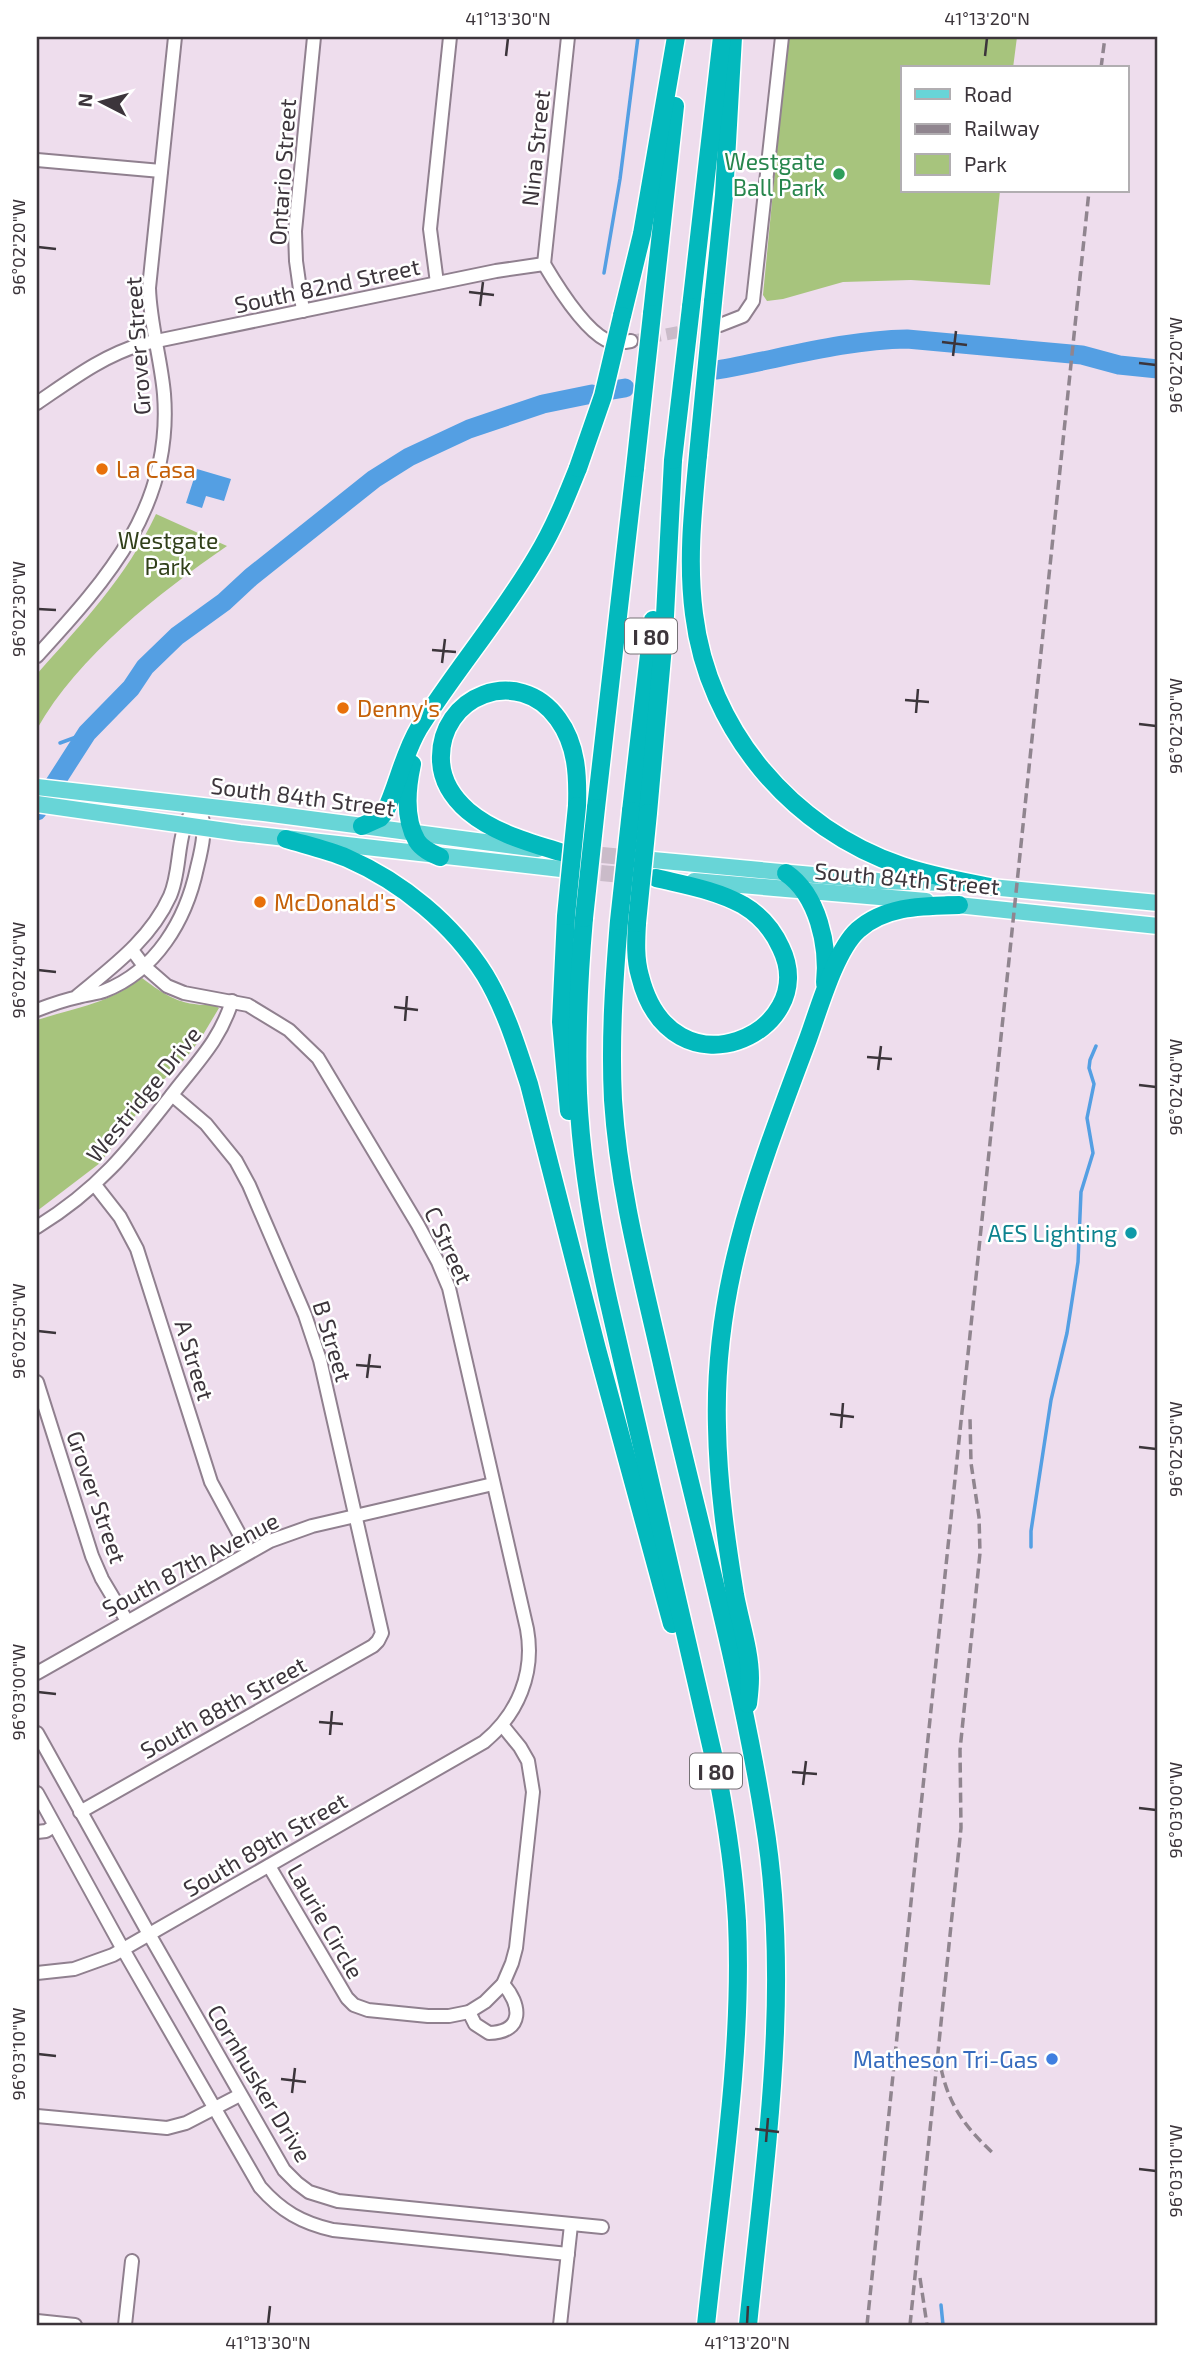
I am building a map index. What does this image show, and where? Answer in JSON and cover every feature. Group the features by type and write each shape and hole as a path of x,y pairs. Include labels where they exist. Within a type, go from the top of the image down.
{"highway":[{"path":"362,826 380,818 385,812 409,748 469,653 538,555 578,468 603,396 642,234 676,37"},
{"name":"I 80","path":"683,37 584,918 578,1004 578,1095 593,1227 707,1728 727,1825 737,1919 737,1995 732,2081 706,2325"},
{"name":"I 80","path":"722,37 673,460 628,922 613,994 612,1058 613,1101 621,1168 646,1296 747,1725 771,1870 776,2032 748,2325"},
{"path":"733,37 724,195 698,455 691,557 694,614 705,665 714,690 742,744 766,775 813,819 849,841 901,866 990,887"},
{"path":"561,858 491,826 469,812 444,780 442,742 453,717 475,698 490,691 505,690 535,698 559,719 572,748 576,765 577,806 562,982 563,1062 573,1140 593,1227"},
{"path":"431,711 415,752 409,778 409,807 414,833 421,846 440,857"},
{"path":"286,839 344,856 390,880 413,897 468,951 496,996 529,1084 597,1349 727,1825"},
{"path":"786,873 806,891 824,950 825,980 817,1014"},
{"path":"628,922 645,991 657,1017 677,1034 702,1044 727,1044 754,1034 777,1012 787,984 787,968 784,953 767,925 757,915 727,898 654,878"},
{"path":"747,1725 750,1676 728,1550 718,1460 716,1395 719,1345 740,1231 839,957 858,930 879,916 900,909 959,905"}],"main road":[{"name":"South 84th Street","path":"37,787 414,833 561,858"},
{"name":"South 84th Street","path":"37,804 286,839 440,857 561,858"},
{"name":"South 84th Street","path":"653,860 1158,903"},
{"name":"South 84th Street","path":"654,878 1158,926"}],"street":[{"name":"Grover Street","path":"37,656 120,558 139,524 161,451 165,411 149,288 175,37"},
{"name":"Ontario Street","path":"303,311 295,231 314,37"},
{"path":"437,283 431,221 450,37"},
{"name":"Nina Street","path":"544,264 568,37"},
{"path":"723,324 738,319 747,312 755,294 782,37"},
{"path":"37,160 161,171"},
{"path":"544,264 583,319 606,340"},
{"name":"South 82nd Street","path":"37,403 111,355 156,342 437,283 544,264"},
{"path":"37,1010 104,990 144,966 160,950 184,912 193,887 204,827 203,815 198,806 188,814 177,876 171,894 153,926 132,950 76,997"},
{"name":"C Street","path":"132,950 157,979 176,990 248,1004 300,1039 318,1058 439,1262 449,1288 527,1629 528,1668 523,1689 502,1725"},
{"name":"Westridge Drive","path":"37,1227 96,1185 127,1153 218,1035 232,1000"},
{"name":"B Street","path":"172,1095 221,1140 236,1160 314,1341 382,1633"},
{"name":"A Street","path":"96,1185 120,1217 137,1249 211,1482 249,1552"},
{"name":"Grover Street","path":"37,1382 92,1556 127,1621"},
{"name":"South 87th Avenue","path":"37,1673 249,1552 291,1532 493,1484"},
{"name":"South 88th Street","path":"80,1812 373,1646 382,1633"},
{"path":"502,1725 528,1761 533,1792 512,1964 503,1984 485,2002 469,2012 475,2024 489,2033 505,2030 512,2025 517,2010 516,2001 503,1984"},
{"name":"South 89th Street","path":"37,1973 74,1969 123,1949 484,1742 502,1725"},
{"name":"Cornhusker Drive","path":"37,1733 240,2095 284,2170 297,2183 316,2195 338,2201 602,2227"},
{"path":"37,1793 260,2187 278,2206 305,2222 333,2230 568,2254"},
{"path":"37,1832 54,1826"},
{"name":"Laurie Circle","path":"269,1866 347,1998 354,2005 368,2010 428,2017 469,2012"},
{"path":"37,2116 167,2128 186,2123 240,2095"},
{"path":"560,2325 571,2225"},
{"path":"125,2325 132,2261"},
{"path":"37,2321 75,2325"}],"green space":[{"name":"Westgate Ball Park","path":"788,37 1017,37 1013,66 901,66 901,192 1000,192 990,285 911,280 843,282 783,299 767,301 763,295"},
{"name":"Westgate Park","path":"156,514 227,546 148,605 97,651 54,702 37,729 37,674 117,579"},
{"path":"142,978 175,999 219,1008 186,1058 158,1085 100,1163 37,1211 37,1020 103,1000"}],"water":[{"path":"197,469 231,479 224,501 206,496 202,508 186,503"}],"waterway":[{"path":"604,273 620,179 638,37"},
{"path":"717,370 835,346 907,339 1082,355 1119,365 1158,369"},
{"path":"613,390 625,388"},
{"path":"37,811 87,733 131,688 145,667 177,636 224,602 251,577 374,479 409,457 469,429 543,404 592,394"},
{"path":"60,743 87,733"},
{"path":"1031,1547 1031,1531 1051,1400 1067,1333 1078,1262 1081,1192 1093,1153 1087,1118 1094,1084 1089,1068 1096,1046"},
{"path":"941,2305 943,2325"}],"tunnel":[{"path":"631,341 716,325"},
{"path":"578,853 636,858"},
{"path":"577,871 635,876"}],"railway":[{"path":"1101,66 1105,37"},
{"path":"867,2325 1089,192"},
{"path":"910,2325 961,1828 960,1750 980,1553 979,1517 971,1463 970,1418"},
{"path":"941,2068 944,2082 960,2116 995,2155"},
{"path":"920,2278 927,2325"}],"place":[{"name":"Westgate Ball Park","path":"839,174"},
{"name":"La Casa","path":"102,469"},
{"name":"Denny's","path":"343,708"},
{"name":"McDonald's","path":"260,902"},
{"name":"AES Lighting","path":"1131,1233"},
{"name":"Matheson Tri-Gas","path":"1052,2059"}]}
